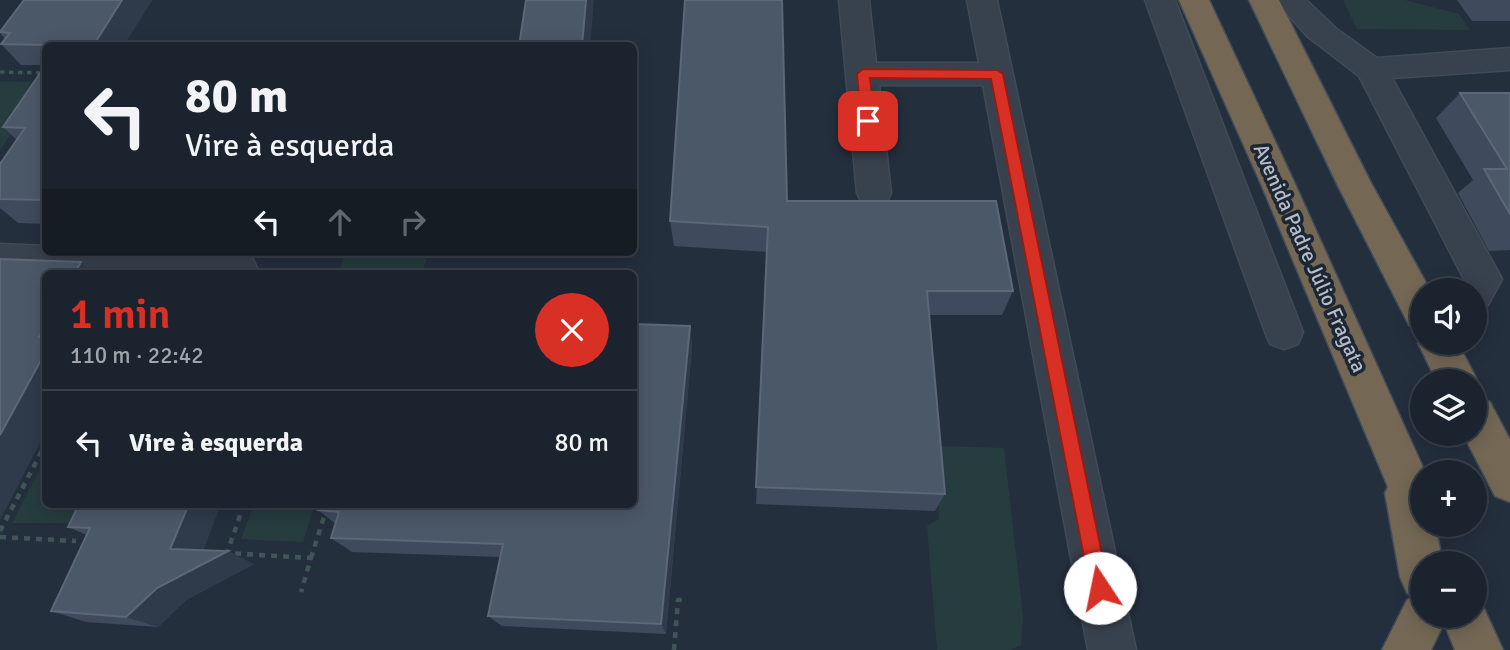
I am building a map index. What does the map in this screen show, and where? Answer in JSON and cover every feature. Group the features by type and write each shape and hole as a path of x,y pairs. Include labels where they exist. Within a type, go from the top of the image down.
{"highway":[{"path":"1275,5 1355,186 1410,290"},
{"name":"Avenida Padre Júlio Fragata","path":"1194,7 1278,184 1410,488"},
{"path":"1487,437 1508,476"},
{"path":"1402,470 1418,551"},
{"path":"1406,650 1417,628"},
{"path":"1469,628 1479,650"}],"street":[{"path":"854,0 874,193"},
{"path":"982,0 1112,650"},
{"path":"1160,0 1284,332"},
{"path":"1275,5 1304,17 1340,49 1371,69 1489,284"},
{"path":"1371,69 1510,59"},
{"path":"863,74 997,74"},
{"path":"0,259 240,270"}],"path":[{"path":"0,72 42,73"},
{"path":"0,531 42,451"},
{"path":"243,508 227,552 311,558"},
{"path":"301,593 327,508"},
{"path":"0,537 76,541"},
{"path":"674,650 678,600 687,600"}],"green space":[{"path":"1343,0 1405,0 1459,14 1470,30 1357,29"},
{"path":"0,81 42,83 42,89 0,150"},
{"path":"344,256 428,256 423,270 339,270"},
{"path":"937,446 1004,448 1023,616 1021,645 1010,650 937,650 927,526 939,519"},
{"path":"42,465 42,508 83,508 75,523 12,523"},
{"path":"253,508 314,508 303,542 241,539"}],"building":[{"path":"24,0 122,0 96,42 1,44 10,33 0,32"},
{"path":"526,0 586,0 582,42 520,42"},
{"path":"685,0 782,0 787,201 996,201 1013,291 927,291 945,494 756,487 768,227 670,221"},
{"path":"42,72 42,200 0,199 0,164 25,128 3,127"},
{"path":"1460,93 1510,93 1510,214 1484,169 1507,169"},
{"path":"0,259 81,262 77,270 42,270 42,332 39,337 42,337 42,358 0,435"},
{"path":"637,324 690,326 661,624 488,616 503,544 331,538 339,512 318,510 637,508"},
{"path":"77,508 187,508 170,549 228,551 157,588 126,617 51,611 90,528 68,527"}],"route":[{"path":"868,121 863,74 997,74 1100,588"}]}
